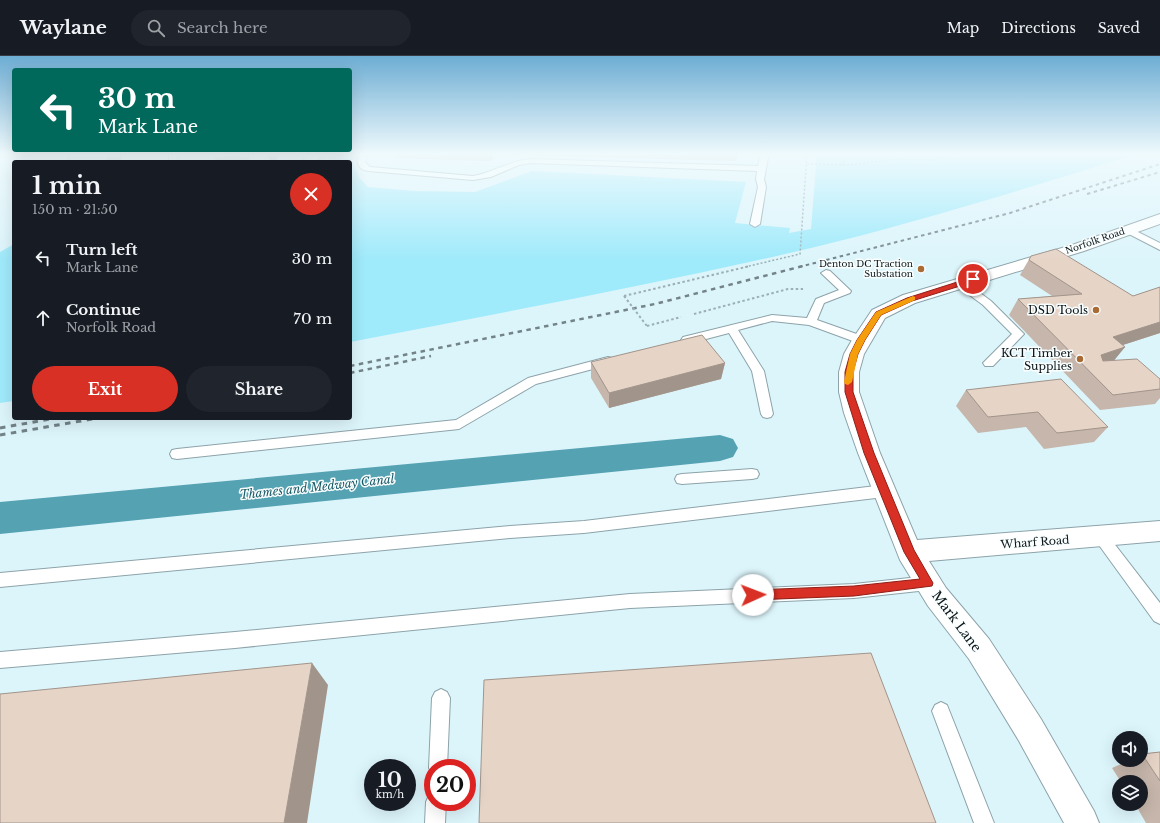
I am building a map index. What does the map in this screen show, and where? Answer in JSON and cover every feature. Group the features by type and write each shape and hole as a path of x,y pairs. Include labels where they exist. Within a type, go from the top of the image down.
{"street":[{"name":"Norfolk Road","path":"861,340 878,314 909,299 1078,248 1160,218"},
{"name":"Mark Lane","path":"861,340 851,364 848,384 849,392 867,448 909,552 946,609 979,649 1030,730 1082,823"},
{"name":"Wharf Road","path":"909,552 1160,531"}],"lane":[{"path":"755,224 761,189"},
{"path":"1128,230 1160,247"},
{"path":"811,322 820,301 846,292 826,273"},
{"path":"960,283 987,303 1018,334 990,363"},
{"path":"678,343 772,318 811,322 861,340"},
{"path":"732,329 758,371 767,414"},
{"path":"177,454 459,424 532,381 617,359"},
{"path":"682,479 752,474"},
{"path":"0,580 510,532 584,527 884,491"},
{"path":"1101,537 1160,616"},
{"path":"0,660 235,640 630,601 854,591 928,583"},
{"path":"438,759 441,698"},
{"path":"941,710 984,823"},
{"path":"435,823 436,811"}],"path":[{"path":"685,316 647,326 624,296 800,254 804,189"},
{"path":"693,314 788,289 801,289 812,293 820,301"}],"shaded area":[{"path":"352,189 475,192 484,189 744,189 735,223 790,228 789,233 811,229 814,189 1024,189 853,238 754,261 639,286 352,342"},
{"path":"12,245 12,401 0,403 0,252"}],"building":[{"path":"1056,249 1133,296 1160,287 1160,322 1113,337 1125,347 1101,355 1103,361 1137,359 1160,379 1160,389 1113,395 1018,299 1082,294 1029,260 1031,256"},
{"path":"702,335 725,363 609,393 591,362"},
{"path":"1061,379 1108,427 1057,433 1038,412 988,417 966,390"},
{"path":"871,653 936,823 479,823 484,680"},
{"path":"312,663 284,823 0,823 0,694"},
{"path":"1160,752 1160,781 1148,763 1148,753"}],"waterway":[{"name":"Thames and Medway Canal","path":"0,518 720,448"}],"railway":[{"path":"799,267 1010,213 1084,189"},
{"path":"1087,194 1104,189"},
{"path":"352,366 655,304 803,266"},
{"path":"352,373 431,356"},
{"path":"0,428 45,420"},
{"path":"0,435 86,420"}],"slow traffic":[{"path":"848,382 854,354 861,340 878,314 913,298"}],"place":[{"name":"Denton DC Traction Substation","path":"921,269"},
{"name":"DSD Tools","path":"1096,310"},
{"name":"KCT Timber Supplies","path":"1080,359"}],"route":[{"path":"753,595 854,591 928,583 909,552 869,453 849,392 849,372 854,354 861,340 878,314 909,299 973,279"}]}
